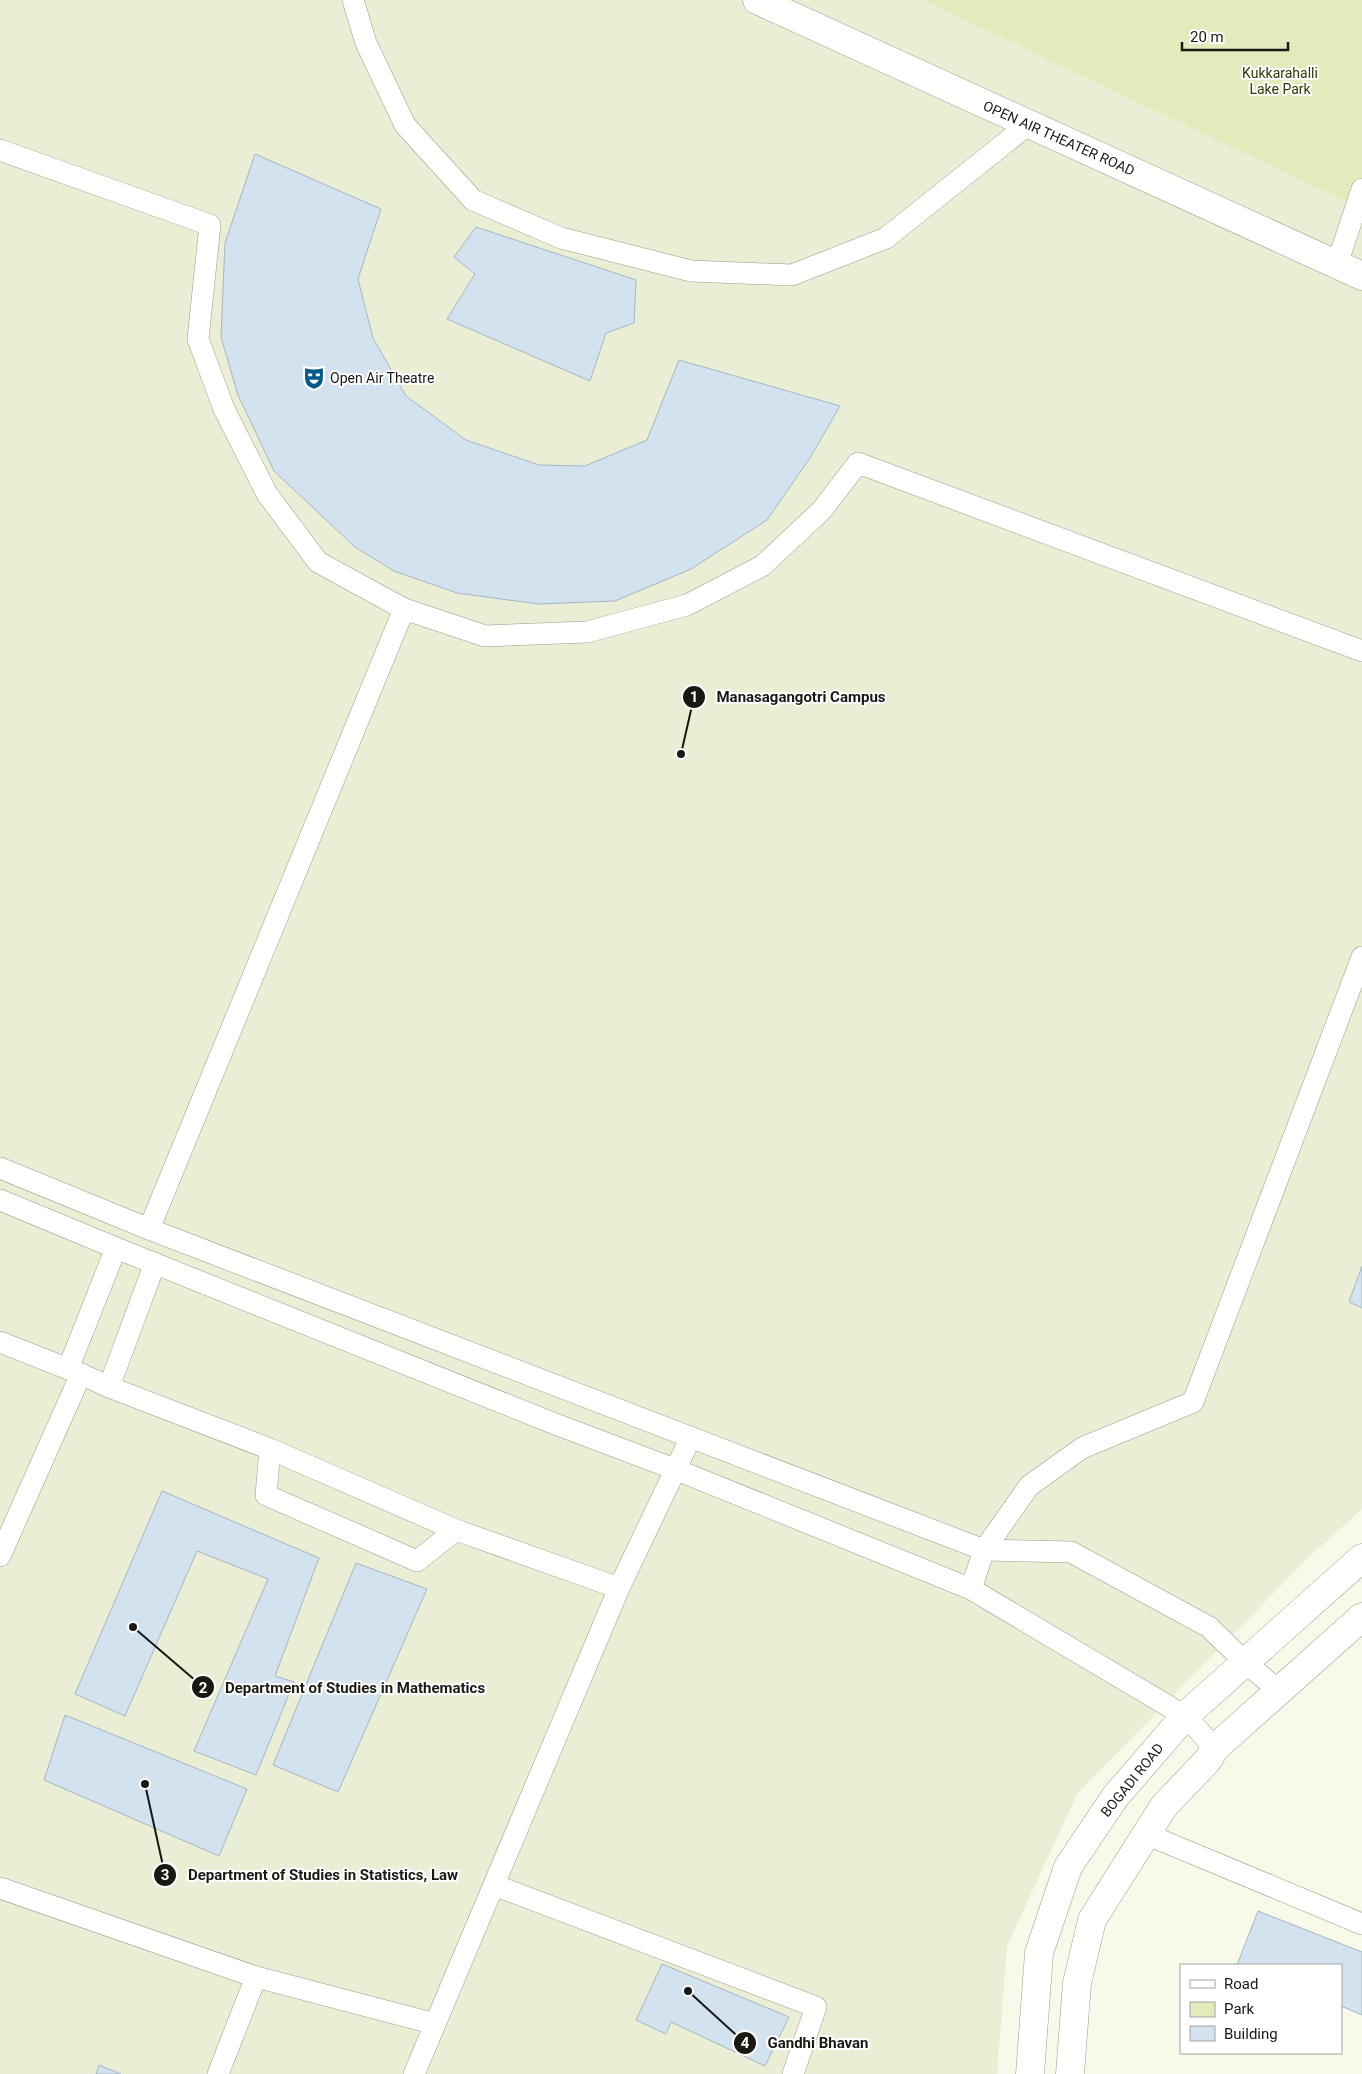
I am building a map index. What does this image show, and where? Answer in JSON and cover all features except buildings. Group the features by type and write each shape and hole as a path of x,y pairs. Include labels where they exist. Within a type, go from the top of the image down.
{"main road":[{"name":"OPEN AIR THEATER ROAD","path":"757,0 1362,276"},
{"name":"BOGADI ROAD","path":"1030,2074 1039,1953 1068,1866 1115,1797 1184,1716 1362,1558"},
{"path":"1070,2074 1076,1983 1092,1920 1146,1834 1164,1806 1208,1760 1215,1748 1362,1617"}],"lane":[{"path":"353,0 366,43 404,125 473,200 561,238 691,271 792,275 886,238 1029,124"},
{"path":"0,150 210,226 198,339 224,409 267,494 318,562 404,609 486,636 587,632 687,605 762,566 822,510 858,464 1362,651"},
{"path":"1337,264 1362,189"},
{"path":"149,1229 404,609"},
{"path":"971,1589 984,1550 1029,1486 1082,1448 1193,1402 1362,957"},
{"path":"0,1168 149,1229 984,1550 1071,1552 1209,1628 1278,1690"},
{"path":"0,1200 550,1422 677,1470 971,1589 1184,1716 1215,1748"},
{"path":"0,1556 74,1371 116,1248"},
{"path":"109,1388 155,1262"},
{"path":"0,1342 74,1371 109,1388 270,1449 456,1530 619,1588"},
{"path":"414,2074 619,1588 677,1470 691,1437"},
{"path":"270,1449 266,1495 417,1561 456,1530"},
{"path":"1146,1834 1362,1924"},
{"path":"494,1885 816,2007 792,2074"},
{"path":"0,1888 256,1977 435,2024"},
{"path":"218,2074 256,1977"}],"shaded area":[{"path":"0,0 1362,0 1362,1509 1311,1555 1077,1794 1007,1946 997,2074 0,2074"}],"green space":[{"name":"Kukkarahalli Lake Park","path":"923,0 1362,0 1362,209"}],"place":[{"name":"Open Air Theatre","path":"314,378"},
{"name":"Manasagangotri Campus","path":"681,754"},
{"name":"Department of Studies in Mathematics","path":"133,1627"},
{"name":"Department of Studies in Statistics, Law","path":"145,1784"},
{"name":"Gandhi Bhavan","path":"688,1991"}]}
